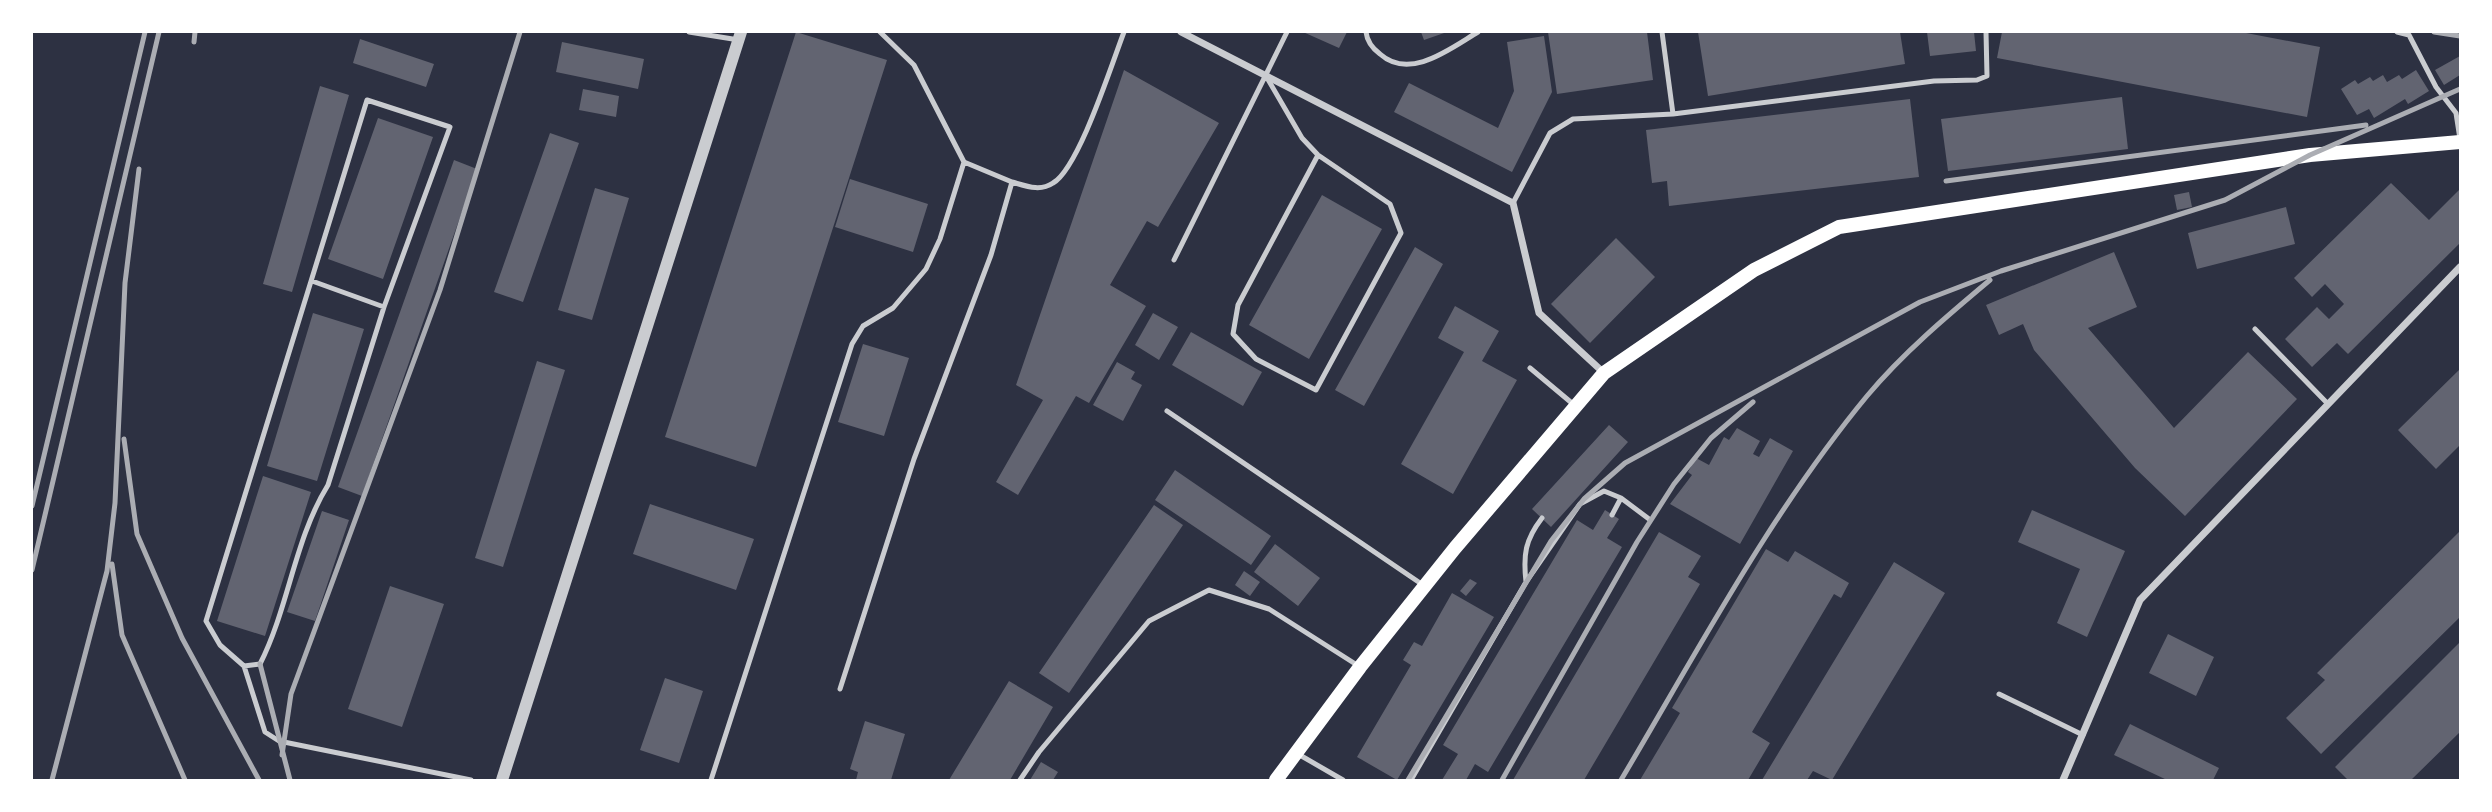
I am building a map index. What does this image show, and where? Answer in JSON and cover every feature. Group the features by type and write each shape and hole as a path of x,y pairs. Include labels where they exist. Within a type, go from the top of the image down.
{"main road":[{"path":"1276,780 1360,667 1604,373 1754,270 1839,227 2310,155 2460,142"}],"street":[{"path":"1181,32 1513,203 1539,313 1604,373"},
{"path":"502,780 740,36"},
{"path":"2063,780 2140,600 2460,267"}],"lane":[{"path":"689,32 740,36"},
{"path":"880,32 914,65 964,162 1037,189 1055,183 1067,166 1097,105 1124,32"},
{"path":"1174,260 1287,32"},
{"path":"1366,32 1373,48 1386,60 1403,65 1432,59 1478,32"},
{"path":"1662,32 1673,114"},
{"path":"1513,203 1550,133 1573,119 1673,114 1934,81 1977,80 1987,76 1986,32"},
{"path":"2397,32 2409,33 2436,87 2456,113 2460,142"},
{"path":"1266,76 1301,138 1318,155 1390,204 1401,233 1316,390 1256,359 1233,334 1238,305 1318,155"},
{"path":"244,666 260,664 271,641 313,509 328,485 384,307 450,128 366,100 206,621 220,645 244,666 265,732 279,741 471,780"},
{"path":"711,780 852,344 863,326 893,308 926,269 940,239 964,162"},
{"path":"840,689 914,459 991,255 1012,181"},
{"path":"312,281 384,307"},
{"path":"2255,329 2328,404"},
{"path":"1530,368 1576,406"},
{"path":"1167,411 1425,587"},
{"path":"1411,780 1526,582 1580,504 1604,491 1622,498 1649,519"},
{"path":"1612,515 1622,498"},
{"path":"1526,582 1523,556 1528,536 1542,518"},
{"path":"1020,780 1039,752 1149,621 1209,590 1269,609 1360,667"},
{"path":"1999,694 2084,735"},
{"path":"1296,752 1343,780"}],"building":[{"path":"796,32 887,60 756,467 665,437"},
{"path":"1303,32 1347,32 1339,48"},
{"path":"1421,32 1447,32 1424,40"},
{"path":"1548,32 1647,32 1653,80 1557,94"},
{"path":"1698,32 1900,32 1905,64 1708,96"},
{"path":"1927,32 1974,32 1976,51 1930,56"},
{"path":"2002,32 2241,32 2320,47 2307,117 1997,58"},
{"path":"1544,36 1552,92 1512,172 1394,112 1409,83 1498,128 1514,91 1507,42"},
{"path":"360,39 434,64 426,87 353,63"},
{"path":"562,42 644,59 638,89 556,72"},
{"path":"2460,56 2460,75 2444,85 2435,70"},
{"path":"1124,70 1219,123 1158,227 1147,221 1110,285 1146,306 1089,403 1076,396 1018,495 996,482 1043,400 1016,385"},
{"path":"2416,70 2429,91 2408,104 2405,99 2374,118 2369,109 2357,115 2341,89 2355,80 2358,84 2370,77 2373,81 2383,75 2387,82 2399,75 2402,79"},
{"path":"320,86 349,95 292,292 263,284"},
{"path":"583,89 619,96 616,117 579,110"},
{"path":"2122,97 2128,149 1948,171 1941,119"},
{"path":"1910,99 1919,177 1669,206 1667,181 1652,183 1646,130"},
{"path":"378,118 433,137 383,279 328,259"},
{"path":"550,133 579,143 523,302 494,292"},
{"path":"454,160 477,169 362,496 338,487"},
{"path":"850,179 928,204 913,252 835,227"},
{"path":"2391,183 2429,220 2460,189 2460,243 2348,354 2337,343 2312,367 2285,339 2317,307 2329,319 2344,304 2325,284 2312,297 2294,278"},
{"path":"595,188 629,198 592,320 558,310"},
{"path":"2189,192 2192,207 2177,210 2174,195"},
{"path":"1322,195 1382,229 1309,359 1249,325"},
{"path":"2286,207 2295,244 2197,269 2188,233"},
{"path":"1616,238 1655,277 1590,343 1551,304"},
{"path":"1415,247 1443,264 1364,406 1335,390"},
{"path":"2114,252 2137,307 2088,328 2174,428 2248,352 2297,399 2185,516 2135,468 2034,350 2023,324 1999,335 1986,305"},
{"path":"1455,306 1499,331 1482,361 1517,380 1453,494 1401,464 1464,352 1438,338"},
{"path":"313,313 364,329 317,481 267,466"},
{"path":"1153,313 1178,327 1159,360 1135,345"},
{"path":"1191,332 1262,372 1243,406 1172,365"},
{"path":"863,344 909,358 884,436 838,422"},
{"path":"537,361 565,370 503,567 475,558"},
{"path":"1117,362 1135,372 1131,379 1142,385 1123,421 1093,405"},
{"path":"2460,369 2460,445 2436,469 2398,430"},
{"path":"1609,425 1628,442 1551,527 1532,509"},
{"path":"1737,428 1760,441 1753,454 1759,457 1770,438 1793,451 1740,544 1670,504 1692,475 1688,472 1696,458 1709,465 1724,437 1729,440"},
{"path":"1175,470 1271,536 1251,565 1155,500"},
{"path":"263,476 311,492 265,636 217,621"},
{"path":"650,504 754,539 736,590 633,554"},
{"path":"1154,505 1183,525 1069,693 1039,673"},
{"path":"1605,510 1619,519 1607,538 1622,547 1488,772 1475,764 1466,780 1442,780 1458,754 1443,745 1577,520 1593,530"},
{"path":"2032,510 2125,551 2087,637 2057,623 2080,569 2018,542"},
{"path":"322,511 349,520 315,621 287,612"},
{"path":"2460,531 2460,617 2321,754 2286,718 2325,680 2317,673"},
{"path":"1659,532 1701,556 1688,577 1700,584 1584,780 1513,780"},
{"path":"1275,544 1320,578 1298,606 1254,572"},
{"path":"1766,549 1788,562 1795,551 1849,583 1841,598 1834,594 1752,732 1770,743 1748,780 1640,780 1680,713 1672,708"},
{"path":"1894,562 1945,593 1832,780 1813,771 1807,780 1762,780"},
{"path":"1244,571 1260,582 1250,596 1235,585"},
{"path":"1470,579 1477,583 1466,596 1460,591"},
{"path":"390,586 444,604 402,727 348,709"},
{"path":"1452,593 1494,617 1397,780 1357,757 1411,665 1403,660 1414,642 1422,646"},
{"path":"2168,634 2214,657 2196,696 2149,673"},
{"path":"2460,642 2460,732 2411,780 2348,780 2335,767"},
{"path":"665,678 703,691 679,763 640,750"},
{"path":"1009,681 1053,707 1010,780 949,780"},
{"path":"865,721 905,734 891,780 856,780 858,772 850,769"},
{"path":"2130,724 2219,768 2213,780 2167,780 2114,755"},
{"path":"1041,762 1058,772 1053,780 1030,780"}],"railway":[{"path":"32,506 145,32"},
{"path":"32,570 159,32"},
{"path":"194,42 195,32"},
{"path":"282,755 291,694 440,290 520,32"},
{"path":"2434,32 2460,36"},
{"path":"1408,780 1551,541 1584,499 1625,463 1920,302 2001,271 2225,200 2310,155 2460,89"},
{"path":"1946,181 2366,125"},
{"path":"52,780 107,571 115,503 125,283 139,169"},
{"path":"1621,780 1736,584 1832,441 1895,365 1990,280"},
{"path":"1502,780 1637,542 1674,484 1711,438 1753,402"},
{"path":"124,439 137,534 182,638 259,780"},
{"path":"112,564 122,635 185,780"},
{"path":"260,664 290,780"}]}
